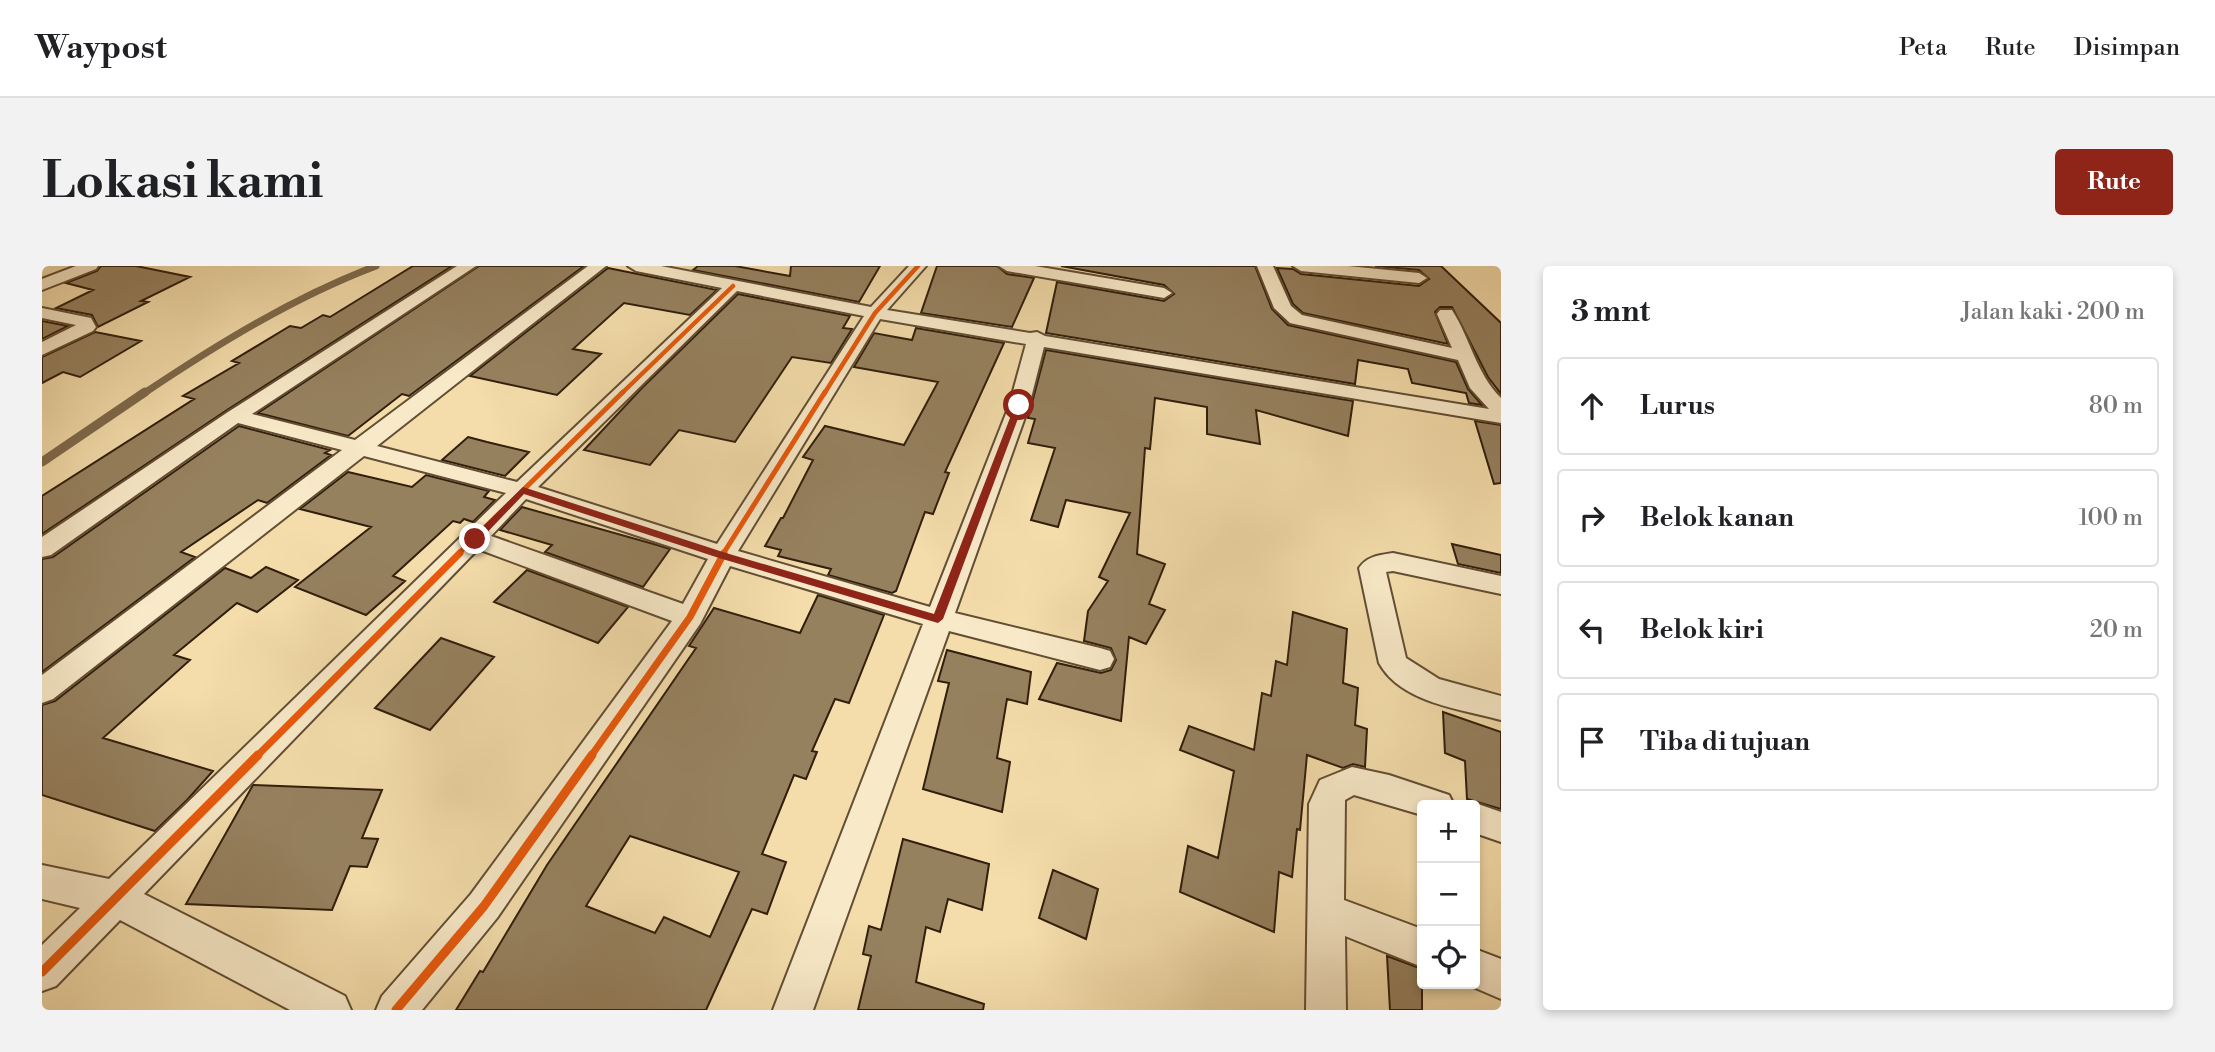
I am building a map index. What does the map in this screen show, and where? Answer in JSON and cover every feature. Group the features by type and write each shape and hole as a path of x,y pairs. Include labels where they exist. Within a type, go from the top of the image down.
{"street":[{"path":"44,283 90,266"},
{"path":"42,549 235,416 468,266"},
{"path":"42,691 598,266"},
{"path":"636,266 875,313 1037,337 1501,417"},
{"path":"396,1010 484,906 690,617 723,555 875,313 918,266"},
{"path":"1007,266 1164,293"},
{"path":"1265,266 1283,309 1296,319 1468,357"},
{"path":"1301,266 1419,278"},
{"path":"42,972 523,490 733,286"},
{"path":"42,313 85,322 87,327 42,349"},
{"path":"1446,314 1480,388 1501,410"},
{"path":"793,1010 1019,405 1037,337"},
{"path":"235,416 523,490 723,555 938,619 1100,659"},
{"path":"475,539 690,617"},
{"path":"1501,586 1393,562 1381,563 1371,569 1393,663 1400,672 1430,687 1501,708"},
{"path":"1326,1010 1326,804 1332,790 1352,781 1422,800"},
{"path":"1480,820 1501,827"},
{"path":"42,882 115,898 331,1010"},
{"path":"1325,910 1417,946"},
{"path":"1480,970 1501,979"}],"building":[{"path":"101,266 136,266 190,277 141,301 148,302 98,327 92,315 56,308 93,290 66,283 97,271"},
{"path":"413,266 452,266 227,410 42,534 42,496 194,399 183,396 239,363 232,361 290,326 301,328 323,315 330,317"},
{"path":"479,266 584,266 409,396 402,394 348,436 258,413"},
{"path":"698,266 735,266 790,276 791,266 880,266 859,302 693,270"},
{"path":"937,266 997,266 1007,274 1034,278 1012,327 921,313"},
{"path":"1061,266 1255,266 1272,309 1288,325 1456,362 1468,389 1482,405 1469,403 1466,393 1412,383 1408,369 1358,360 1355,384 1046,333 1057,282 1164,301 1174,294 1164,285"},
{"path":"1375,266 1441,266 1501,323 1501,394 1488,377 1452,307 1440,307 1435,312 1448,344 1303,313 1293,304 1277,268 1293,269 1301,274 1419,286 1429,279 1419,270"},
{"path":"608,268 717,290 690,315 624,303 573,349 601,354 557,395 470,376"},
{"path":"738,294 850,316 843,328 852,329 831,363 792,357 735,442 679,430 650,465 584,450 642,388"},
{"path":"42,321 68,326 42,339"},
{"path":"916,328 1004,343 945,472 949,473 933,514 925,512 896,591 892,593 828,575 831,569 778,556 781,550 765,546 813,460 803,457 825,426 904,445 938,382 854,367 874,333 912,340"},
{"path":"95,332 141,341 80,377 63,372 42,383 42,357"},
{"path":"1046,350 1353,401 1348,436 1256,410 1260,444 1207,434 1207,407 1155,398 1150,449 1145,448 1137,554 1165,564 1149,604 1165,610 1146,644 1129,637 1121,721 1039,699 1057,663 1101,673 1111,670 1116,660 1111,648 1084,641 1088,611 1108,581 1099,577 1130,513 1066,500 1058,527 1031,520 1055,448 1028,443 1035,419 1028,418"},
{"path":"1475,421 1501,425 1501,483 1494,484"},
{"path":"239,426 330,450 325,453 331,455 267,503 258,500 181,552 195,557 42,672 42,559 53,557"},
{"path":"468,437 529,452 505,476 442,460"},
{"path":"348,472 412,487 426,475 489,491 484,497 495,500 473,522 464,519 460,523 453,521 393,576 405,581 366,615 295,587 371,527 300,509"},
{"path":"522,507 670,549 643,587 545,552 552,545 500,530"},
{"path":"1452,544 1501,555 1501,573 1458,564"},
{"path":"266,567 298,580 257,612 237,603 174,655 190,660 103,738 213,771 187,800 155,831 42,795 42,705 55,701 225,568 251,578"},
{"path":"527,570 628,607 598,643 494,602"},
{"path":"818,595 884,615 849,703 835,699 812,751 817,752 806,779 794,775 762,854 786,862 767,914 752,909 706,1010 456,1010 480,971 483,972 547,865 696,648 689,646 714,608 800,633","holes":["630,836 739,872 710,937 664,917 655,933 586,906"]},
{"path":"1293,612 1347,629 1343,683 1358,688 1355,725 1367,729 1365,767 1353,764 1343,768 1307,755 1300,830 1297,829 1292,877 1279,872 1274,932 1180,892 1188,846 1218,858 1234,771 1180,750 1189,726 1254,750 1262,693 1271,696 1276,661 1287,665"},
{"path":"441,638 494,657 430,730 375,708"},
{"path":"947,650 1031,672 1027,704 1007,699 997,758 1010,762 1002,812 923,789 949,683 938,681"},
{"path":"1443,712 1501,732 1501,809 1480,803 1480,800 1467,799 1465,761 1445,753"},
{"path":"253,785 382,790 362,838 378,839 367,867 350,866 332,910 186,904"},
{"path":"903,839 989,864 982,910 948,899 940,932 926,927 916,982 984,1004 983,1010 858,1010 871,956 863,954 869,926 881,930"},
{"path":"1053,870 1098,889 1086,939 1039,918"},
{"path":"1387,956 1417,967 1417,989 1422,989 1422,1010 1390,1010"}],"waterway":[{"path":"143,394 285,307 376,266"},
{"path":"42,462 145,392"}],"cycle path":[{"path":"396,1010 484,906 690,617 723,555 875,313 918,266"},
{"path":"42,972 522,490 733,286"}],"route":[{"path":"475,539 523,490 723,555 938,619 1019,405"}]}
